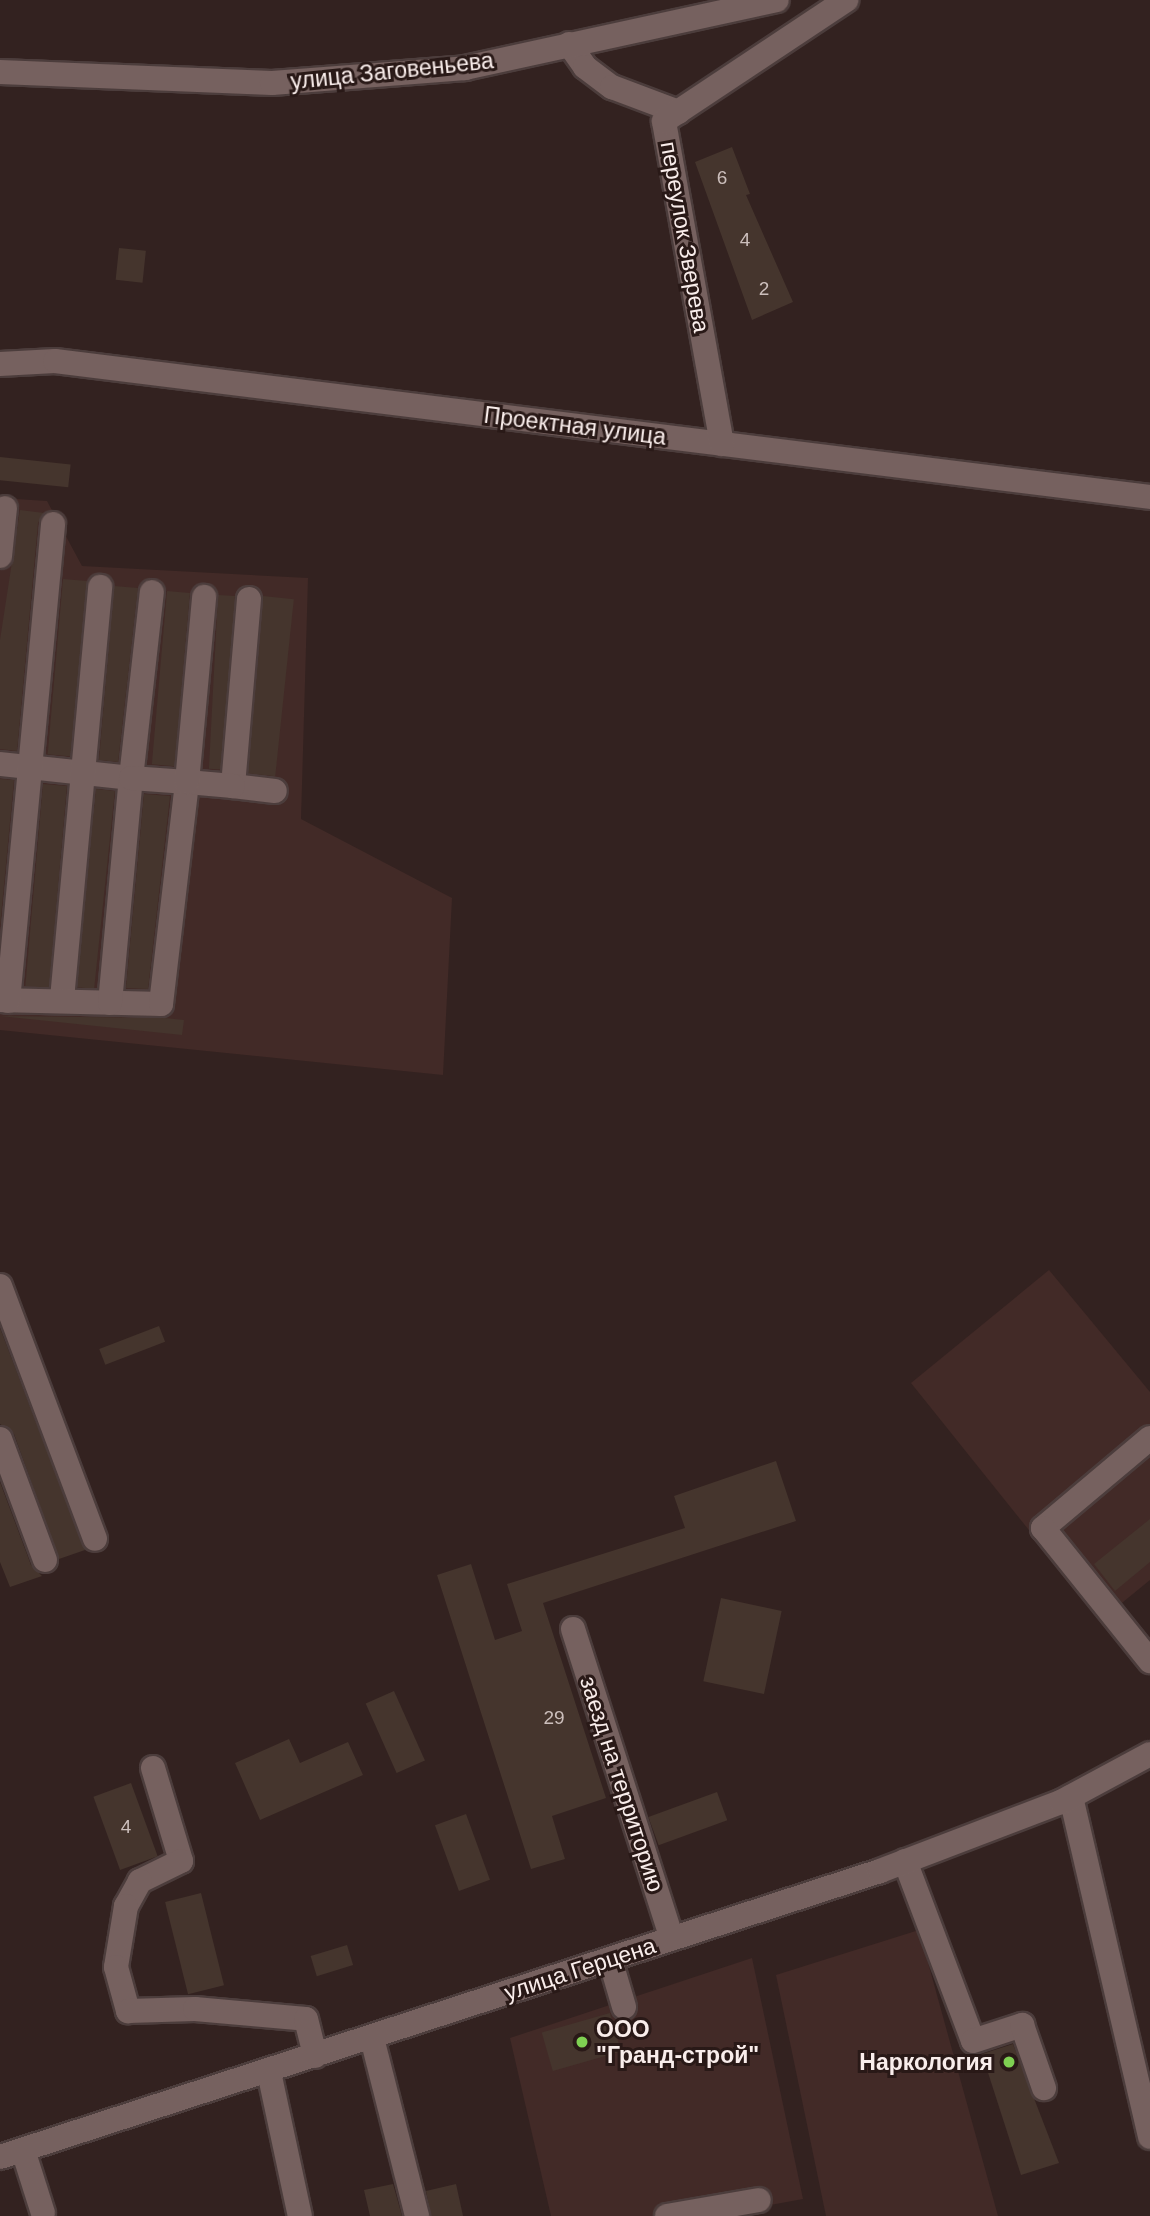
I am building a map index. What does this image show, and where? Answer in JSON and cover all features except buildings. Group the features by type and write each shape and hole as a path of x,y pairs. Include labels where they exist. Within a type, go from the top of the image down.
{"street":[{"name":"улица Заговеньева","path":"0,72 272,83 465,68 777,0"},
{"name":"переулок Зверева","path":"722,444 664,121 846,0"},
{"path":"569,44 585,67 611,87 678,112"},
{"name":"Проектная улица","path":"0,363 55,361 1150,497"},
{"path":"0,556 5,508"},
{"path":"53,524 4,1000 62,999 161,1004 187,782 204,597"},
{"path":"62,999 86,772 100,587"},
{"path":"110,1003 152,592"},
{"path":"233,786 249,599"},
{"path":"0,764 275,791"},
{"path":"0,1286 95,1539"},
{"path":"1150,1438 1043,1528 1150,1661"},
{"path":"0,1439 45,1560"},
{"name":"заезд на территорию","path":"573,1629 672,1939"},
{"name":"улица Герцена","path":"11,2154 269,2072 905,1861 1071,1797 1150,1754"},
{"path":"153,1768 181,1861 140,1881 126,1906 116,1967 128,2011 195,2008 306,2019 316,2056"},
{"path":"1071,1797 1150,2137"},
{"path":"905,1861 973,2041 1022,2025 1044,2088"},
{"path":"610,1959 624,2007"},
{"path":"372,2038 417,2216"},
{"path":"269,2072 300,2216"},
{"path":"11,2154 43,2213"},
{"path":"667,2216 759,2200"}],"shaded area":[{"path":"0,498 47,501 82,566 308,578 301,819 452,898 443,1075 0,1030"},
{"path":"1049,1270 1150,1392 1150,1580 1101,1620 911,1383"},
{"path":"919,1930 998,2216 826,2216 776,1975"},
{"path":"752,1958 803,2199 710,2216 551,2216 510,2038"}],"place":[{"name":"ООО \"Гранд-строй\"","path":"582,2042"},
{"name":"Наркология","path":"1009,2062"}]}
